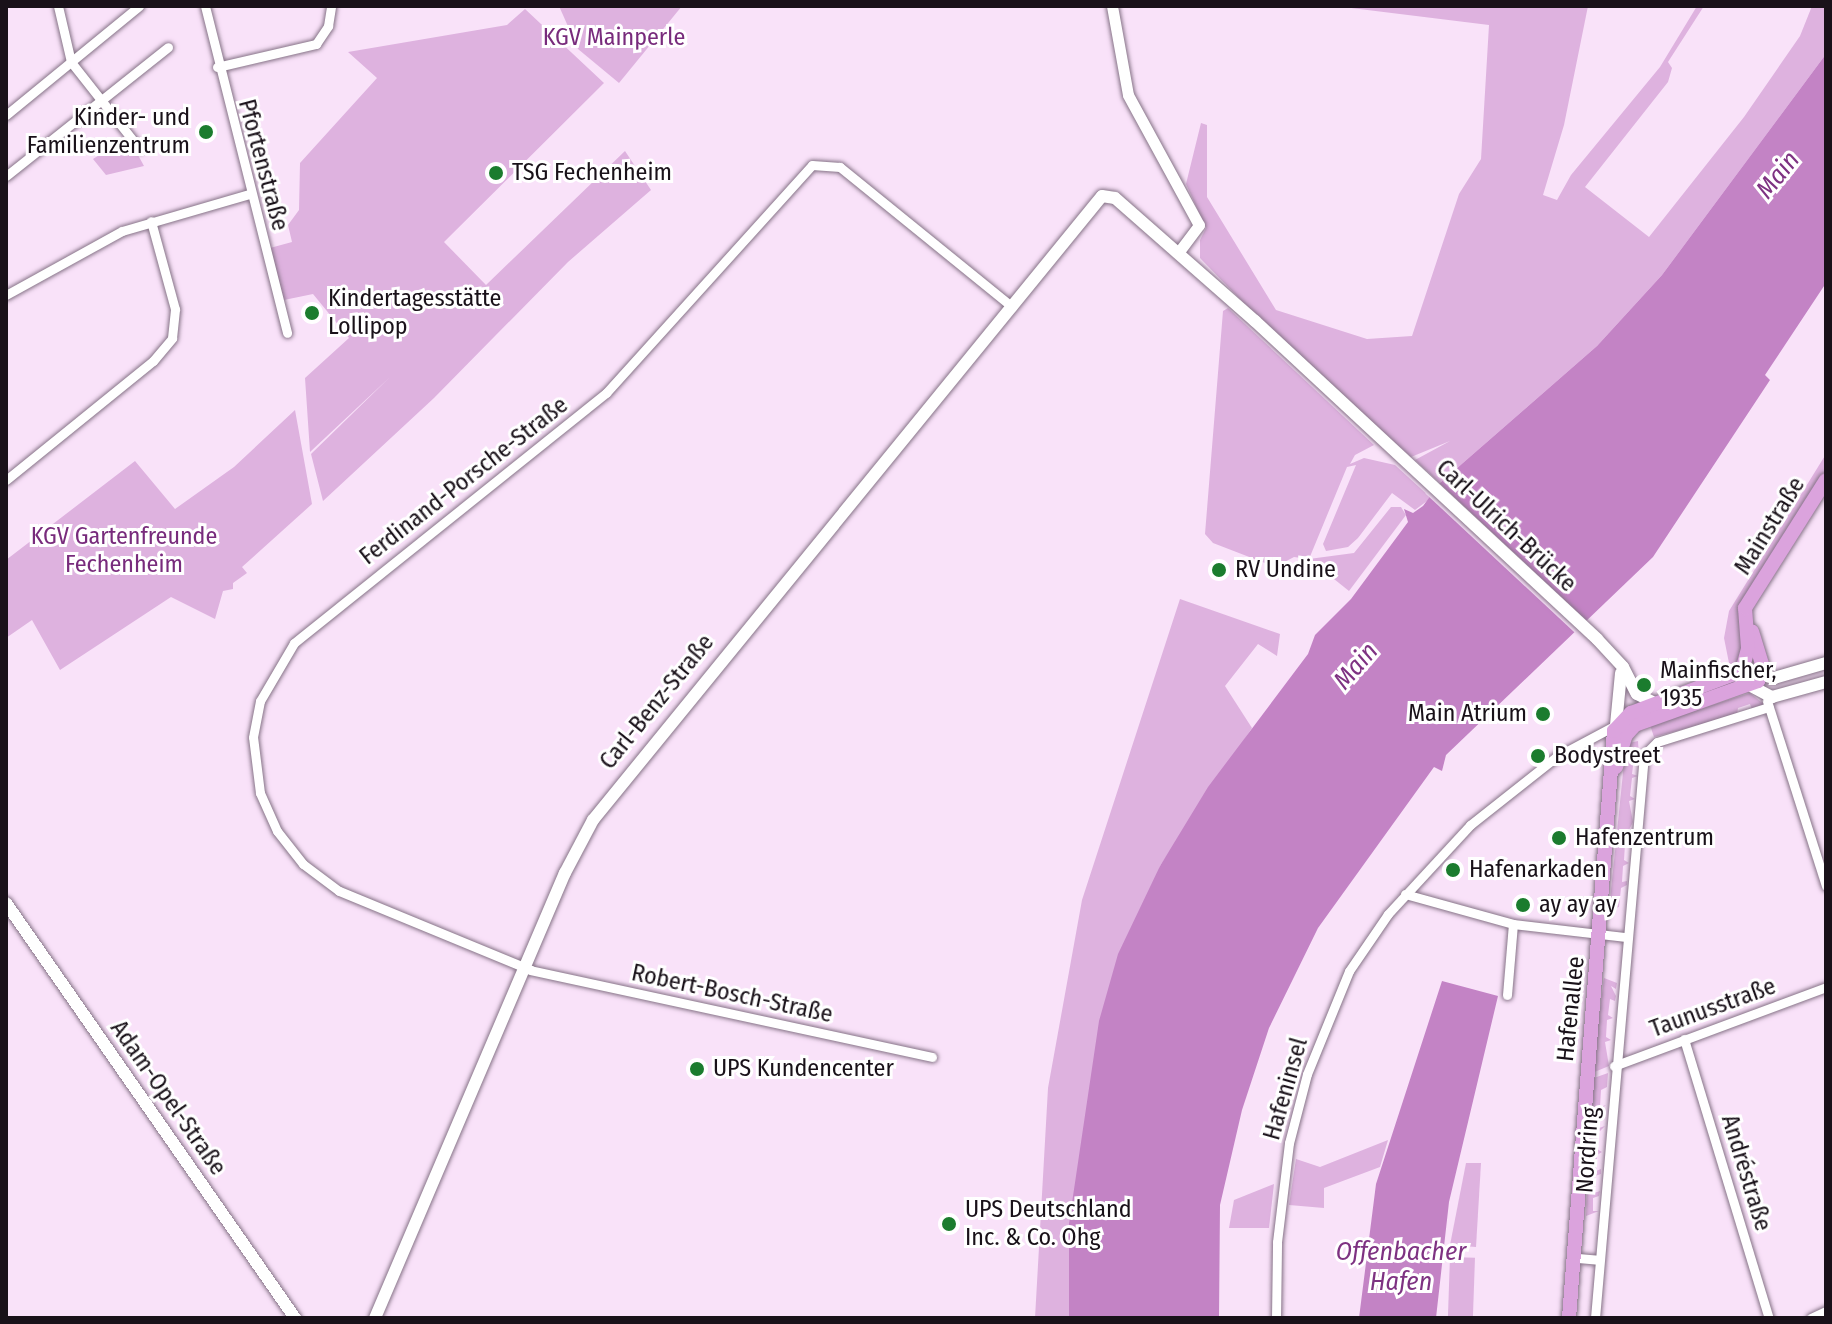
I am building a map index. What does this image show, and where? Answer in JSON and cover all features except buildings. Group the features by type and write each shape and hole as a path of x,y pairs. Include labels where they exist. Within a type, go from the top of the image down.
{"main road":[{"name":"Carl-Ulrich-Brücke","path":"1105,195 1115,198 1178,253 1597,639 1619,662 1629,682"},
{"name":"Carl-Benz-Straße","path":"375,1318 565,873 608,798 1105,195"},
{"name":"Mainstraße","path":"1762,685 1742,621 1752,596 1826,480"},
{"name":"Mainstraße","path":"1752,596 1750,622 1762,685"},
{"name":"Mainstraße","path":"1737,676 1746,664 1748,648"},
{"path":"1619,662 1626,721"},
{"path":"1626,721 1762,685 1826,663"},
{"path":"1626,721 1657,704 1737,676 1762,685 1775,697 1826,682"},
{"path":"1629,682 1641,698 1657,704"},
{"name":"Hafenallee","path":"1611,787 1626,721 1629,682"},
{"name":"Hafenallee","path":"1569,1318 1611,787 1611,751 1626,721"},
{"name":"Adam-Opel-Straße","path":"6,903 295,1318"},
{"name":"Hafenallee","path":"1570,1301 1577,1258 1574,1236"}],"street":[{"path":"58,6 71,62 139,148"},
{"path":"6,115 139,6"},
{"name":"Pfortenstraße","path":"205,6 217,67 287,333"},
{"path":"217,67 316,44 328,26 331,6"},
{"path":"1112,6 1128,95 1199,225 1178,253"},
{"path":"6,176 168,47"},
{"name":"Ferdinand-Porsche-Straße","path":"525,968 339,891 284,844 260,793 253,737 260,701 286,653 316,623 606,393 812,165 840,167 1012,307"},
{"path":"6,295 95,244 151,221 249,194"},
{"path":"6,480 153,361 172,338 175,309 151,221"},
{"path":"1762,685 1826,886"},
{"name":"Nordring","path":"1595,1318 1614,1066 1644,755 1657,742 1753,712 1762,685"},
{"name":"Hafeninsel","path":"1276,1318 1283,1182 1307,1074 1349,971 1405,894 1458,837 1522,782 1564,752 1595,740 1626,721"},
{"path":"1595,740 1611,751"},
{"path":"1405,894 1513,924 1626,937"},
{"path":"1507,995 1513,924"},
{"name":"Robert-Bosch-Straße","path":"525,968 932,1057"},
{"name":"Taunusstraße","path":"1614,1066 1826,987"},
{"name":"Andréstraße","path":"1684,1039 1769,1318"},
{"path":"1577,1258 1599,1260"},
{"path":"1811,1318 1826,1311"}],"green space":[{"name":"KGV Mainperle","path":"559,6 682,6 619,83 578,49"},
{"path":"1335,6 1588,6 1564,125 1543,195 1557,200 1571,175 1660,67 1697,6 1704,6 1668,62 1672,68 1668,82 1585,187 1649,237 1744,117 1800,36 1812,6 1826,6 1826,54 1662,275 1597,346 1440,483 1415,460 1450,441 1411,457 1272,332 1200,258 1200,240 1206,228 1186,184 1201,123 1207,125 1207,197 1276,310 1367,339 1412,336 1459,194 1481,159 1489,25"},
{"path":"525,9 604,83 444,242 486,285 625,151 651,190 568,262 434,398 323,501 311,454 390,377 310,452 305,378 349,338 313,294 284,300 270,248 292,242 288,225 299,210 300,163 377,78 348,52 507,25"},
{"path":"128,137 144,166 106,175 93,159"},
{"path":"1228,308 1374,445 1355,455 1350,464 1364,458 1395,465 1431,498 1415,510 1392,493 1348,547 1326,551 1323,544 1356,465 1347,467 1309,559 1294,557 1275,567 1213,543 1205,534 1223,311"},
{"name":"KGV Gartenfreunde Fechenheim","path":"295,410 312,504 242,567 247,573 233,583 233,589 223,591 215,619 171,597 60,670 32,620 6,638 6,560 135,461 175,509 234,467"},
{"path":"1826,454 1826,470 1739,610 1744,658 1742,666 1730,668 1724,638 1729,611"},
{"path":"1391,507 1401,507 1406,515 1349,591 1309,559 1354,553"},
{"path":"1180,599 1280,634 1277,656 1258,644 1225,686 1252,728 1160,866 1069,1223 1069,1318 1035,1318 1048,1088 1082,900"},
{"path":"1750,693 1766,706 1752,710 1750,704 1738,708 1737,715 1654,737 1650,725"},
{"path":"1638,741 1639,755 1634,758 1632,774 1638,776 1632,778 1630,796 1635,799 1629,801 1633,822 1626,836 1631,835 1631,842 1625,844 1624,860 1629,863 1623,866 1622,882 1627,881 1627,885 1621,888 1619,907 1609,910 1624,763 1629,743"},
{"path":"1604,978 1617,983 1616,989 1611,986 1616,996 1615,1001 1610,999 1608,1015 1613,1018 1607,1020 1606,1037 1611,1040 1605,1042 1609,1066 1592,1073"},
{"path":"1608,1073 1607,1087 1601,1090 1600,1107 1606,1105 1599,1111 1599,1128 1605,1126 1598,1133 1597,1149 1602,1152 1597,1155 1596,1171 1601,1169 1601,1174 1595,1176 1594,1193 1600,1191 1599,1196 1593,1198 1593,1211 1599,1211 1586,1216 1591,1079"},
{"path":"1388,1140 1380,1167 1324,1188 1324,1208 1289,1205 1296,1159 1320,1167"},
{"path":"1466,1163 1481,1163 1476,1247 1450,1245"},
{"path":"1274,1184 1269,1228 1229,1228 1234,1200"},
{"path":"1450,1257 1475,1258 1473,1318 1448,1318"}],"water":[{"name":"Main","path":"1826,54 1826,283 1765,375 1770,380 1653,557 1446,755 1442,771 1434,767 1318,928 1269,1028 1242,1110 1220,1205 1219,1318 1069,1318 1069,1223 1099,1021 1118,954 1160,866 1208,787 1308,654 1315,635 1351,599 1408,522 1404,509 1413,513 1423,506 1440,483 1597,346 1662,275"},
{"name":"Offenbacher Hafen","path":"1442,981 1498,996 1449,1202 1436,1318 1359,1318 1376,1184"}],"pier":[{"path":"1437,481 1588,622 1577,635 1425,493"}],"place":[{"name":"Kinder- und Familienzentrum","path":"206,132"},
{"name":"TSG Fechenheim","path":"496,173"},
{"name":"Kindertagesstätte Lollipop","path":"312,313"},
{"name":"RV Undine","path":"1219,570"},
{"name":"Mainfischer, 1935","path":"1644,685"},
{"name":"Main Atrium","path":"1543,714"},
{"name":"Bodystreet","path":"1538,756"},
{"name":"Hafenzentrum","path":"1559,838"},
{"name":"Hafenarkaden","path":"1453,870"},
{"name":"ay ay ay","path":"1523,905"},
{"name":"UPS Kundencenter","path":"697,1069"},
{"name":"UPS Deutschland Inc. & Co. Ohg","path":"949,1224"}]}
